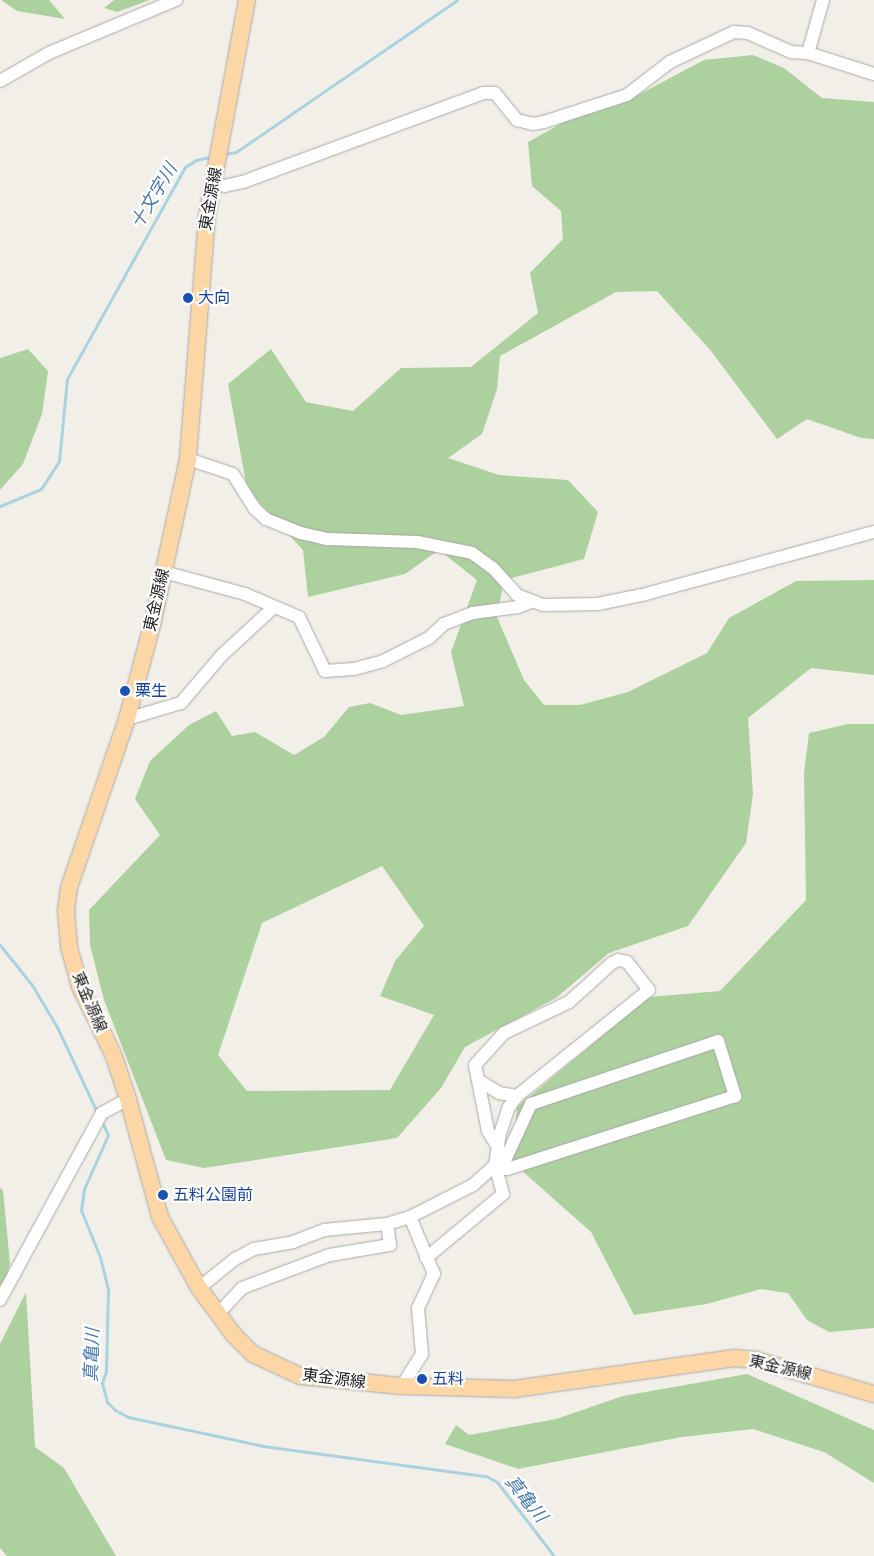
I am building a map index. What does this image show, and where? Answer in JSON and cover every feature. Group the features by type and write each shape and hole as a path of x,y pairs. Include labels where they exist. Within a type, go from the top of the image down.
{"main road":[{"name":"東金源線","path":"247,0 230,105 212,183 201,267 194,406 188,459 164,572 127,719 69,887 66,911 69,947 80,987 113,1054 128,1099 160,1217 199,1288 217,1315 254,1354 287,1372 316,1380 402,1386 522,1389 735,1358 756,1360 874,1394"}],"street":[{"path":"0,81 48,53 176,0"},
{"path":"808,53 823,0"},
{"path":"212,183 225,186 243,182 271,169 483,93 496,93 517,120 533,124 544,122 627,95 670,62 734,32 748,33 791,52 808,53 874,74"},
{"path":"188,459 233,474 254,508 266,519 301,533 328,539 417,542 472,553 493,568 517,595 531,602"},
{"path":"164,572 245,594 299,617 324,671 354,669 383,661 429,638 444,624 473,613 531,602 561,606 642,595 874,532"},
{"path":"127,719 181,703 221,656 274,607"},
{"path":"426,1258 503,1194 495,1165 509,1108 517,1096 649,990 627,962 618,960 612,963 569,1002 504,1033 493,1042 474,1065 480,1082 488,1130 498,1147"},
{"path":"199,1288 235,1259 254,1249 293,1242 324,1230 386,1224 410,1217 473,1185 495,1165 506,1158 531,1104 718,1040 735,1096 507,1169 495,1165"},
{"path":"480,1082 499,1093 517,1096"},
{"path":"0,1300 102,1113 128,1099"},
{"path":"402,1386 422,1354 418,1308 434,1274 410,1217"},
{"path":"217,1315 242,1288 330,1255 390,1246 386,1224"}],"green space":[{"path":"1,0 49,0 65,19 17,11"},
{"path":"114,0 150,0 117,12 104,8"},
{"path":"753,55 784,68 822,98 874,102 874,439 861,438 807,419 777,439 711,351 657,291 616,292 500,356 497,389 482,434 448,458 499,475 568,480 598,512 584,559 504,580 497,617 524,680 544,705 580,705 628,692 707,653 729,618 796,581 874,580 874,675 811,668 748,718 753,794 746,843 688,926 609,953 556,998 465,1047 441,1088 397,1138 204,1168 166,1160 104,1000 90,945 89,910 160,835 135,799 150,761 189,725 216,711 232,736 255,732 294,755 324,737 349,707 370,703 401,715 464,706 451,652 477,580 439,550 405,574 308,597 303,550 247,489 228,384 271,349 306,402 353,411 401,368 471,367 538,313 530,273 563,239 561,211 532,186 528,142 573,117 640,94 704,60","holes":["382,866 424,926 395,961 380,996 434,1015 390,1090 247,1091 218,1055 262,923"]},
{"path":"28,349 48,371 42,414 23,464 0,490 0,358"},
{"path":"848,724 874,724 874,1328 829,1332 807,1320 788,1293 761,1289 707,1304 634,1315 591,1232 512,1162 517,1107 649,997 720,991 806,900 804,773 809,733"},
{"path":"0,1188 3,1190 10,1264 0,1297"},
{"path":"26,1292 35,1447 64,1468 116,1556 7,1556 0,1548 0,1344"},
{"path":"747,1374 874,1430 874,1483 824,1452 753,1429 682,1437 518,1469 445,1444 456,1425 469,1435 556,1419 623,1396"}],"waterway":[{"name":"十文字川","path":"225,154 236,152 457,0"},
{"name":"十文字川","path":"0,506 41,489 59,461 67,379 185,167 196,160 214,156"},
{"name":"真亀川","path":"0,945 32,985 57,1027 98,1114"},
{"name":"真亀川","path":"102,1122 108,1135 84,1189 81,1210 100,1257 108,1290 106,1371 102,1383 107,1402 115,1410 128,1417 263,1446 486,1476 497,1482 554,1556"}],"place":[{"name":"大向","path":"188,298"},
{"name":"栗生","path":"125,691"},
{"name":"五料公園前","path":"163,1195"},
{"name":"五料","path":"422,1379"}]}
